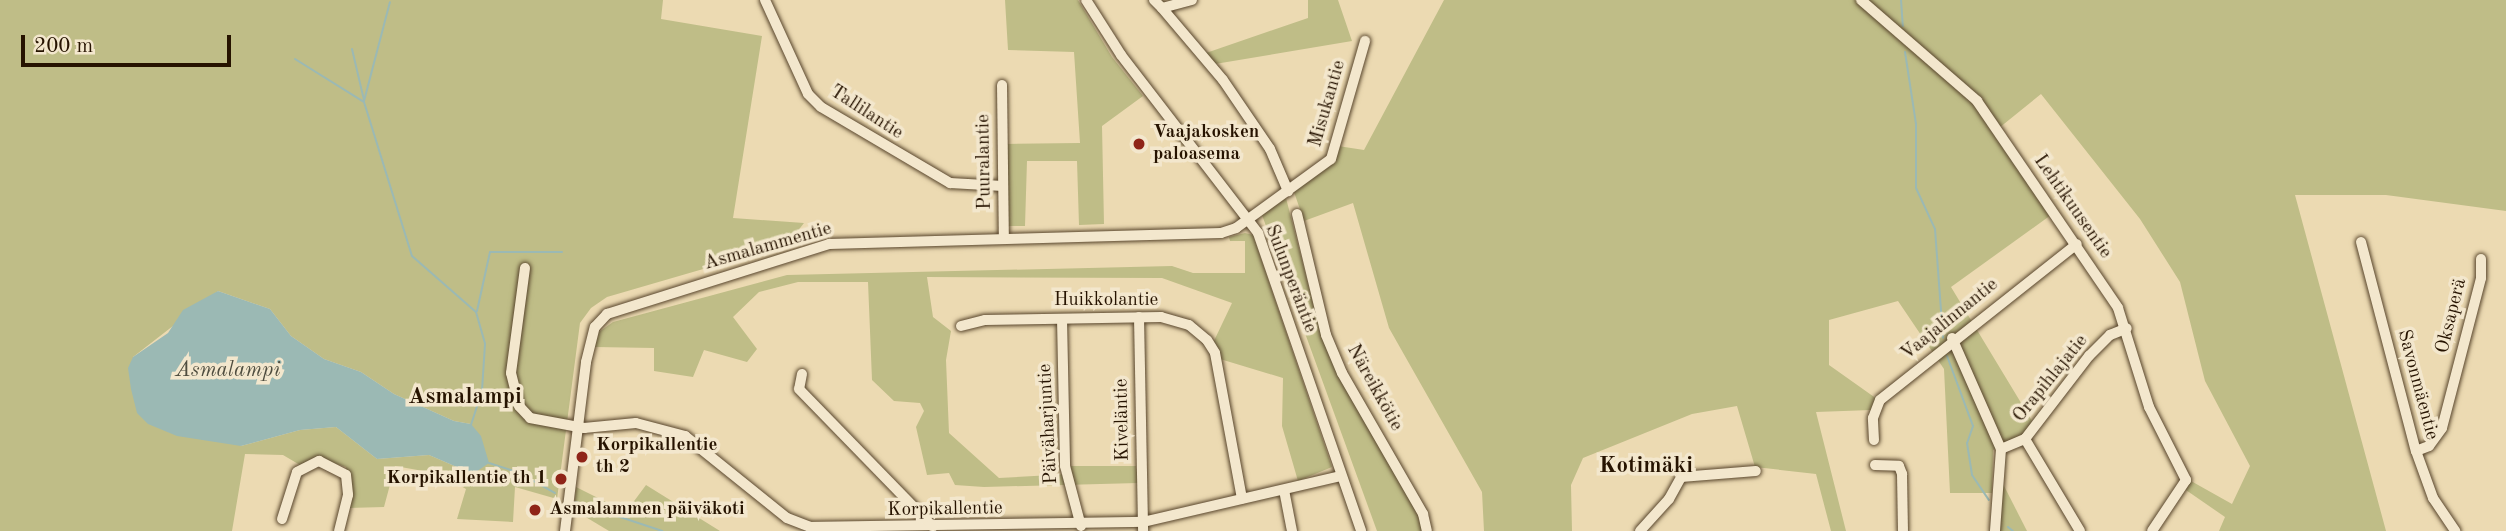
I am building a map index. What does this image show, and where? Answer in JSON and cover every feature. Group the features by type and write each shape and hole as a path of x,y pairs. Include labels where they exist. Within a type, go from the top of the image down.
{"street":[{"name":"Tallilantie","path":"765,0 808,94 821,107 950,183 1003,186"},
{"path":"1158,4 1192,0"},
{"name":"Lehtikuusentie","path":"1861,0 1977,101 2077,244 2127,328 2150,407 2186,480 2152,531"},
{"name":"Sulunperäntie","path":"1088,1 1121,55 1248,220 1270,267 1361,531"},
{"path":"1158,4 1223,80 1270,149 1288,191"},
{"name":"Misukantie","path":"1248,220 1331,159 1366,41"},
{"name":"Puuralantie","path":"1002,85 1004,238"},
{"name":"Näreikkötie","path":"1297,214 1337,361 1405,480 1427,531"},
{"name":"Asmalammentie","path":"565,531 577,427 592,338 600,321 615,310 830,244 1221,233 1248,220"},
{"name":"Savonmäentie","path":"2361,242 2416,451 2433,498 2455,531"},
{"name":"Vaajalinnantie","path":"1874,440 1873,418 1880,400 1952,338 2077,244"},
{"name":"Oksaperä","path":"2416,451 2428,446 2442,428 2481,278 2481,259"},
{"name":"Korpikallentie","path":"525,268 511,365 530,418 577,427 636,423 685,436 787,518 810,527 1143,526 1341,476"},
{"name":"Huikkolantie","path":"961,326 985,320 1139,317 1161,317 1189,325 1208,340 1215,354 1242,499"},
{"name":"Kiveläntie","path":"1139,317 1143,526"},
{"name":"Päiväharjuntie","path":"1062,319 1065,466 1081,526"},
{"name":"Orapihlajatie","path":"2001,449 2025,439 2089,356 2110,335 2127,328"},
{"path":"1952,338 2001,449 1995,531"},
{"path":"802,374 799,389 933,527"},
{"path":"2025,439 2080,531"},
{"path":"282,519 297,472 319,461 346,475 348,495 339,531"},
{"path":"1875,465 1899,466 1902,474 1903,531"},
{"path":"1640,531 1670,499 1681,477 1755,471"},
{"path":"1284,490 1292,531"}],"shaded area":[{"path":"0,0 663,0 661,19 762,36 733,218 804,223 797,232 765,251 607,297 591,308 580,323 557,499 515,487 513,522 457,519 466,489 440,474 395,466 384,507 348,508 346,467 319,458 300,465 283,455 245,454 232,531 0,531","holes":["218,291 270,309 291,336 324,359 361,372 394,394 454,421 471,424 473,474 429,455 377,459 336,427 300,430 241,446 133,357"]},
{"path":"1005,0 1078,0 1112,57 1143,96 1102,126 1104,224 1079,225 1077,161 1027,161 1025,226 1009,226 1006,144 1080,143 1074,52 1008,50"},
{"path":"1308,0 1338,0 1352,41 1215,64 1206,53 1308,18"},
{"path":"1444,0 2506,0 2506,211 2386,195 2295,195 2386,531 2219,531 2225,517 2183,488 2191,481 2232,504 2250,466 2205,381 2180,282 2140,219 2041,94 1994,132 2051,215 1951,287 2032,421 2023,437 1993,450 1992,493 1950,493 1944,369 1898,301 1829,320 1829,365 1877,399 1871,410 1816,412 1846,531 1831,531 1816,474 1755,467 1737,406 1692,414 1583,458 1571,485 1572,531 1484,531 1482,492 1389,328 1353,203 1304,221 1294,192 1338,146 1364,150"},
{"path":"1286,198 1322,338 1420,517 1423,531 1377,531 1262,215"},
{"path":"1245,233 1253,235 1332,467 1298,481 1282,426 1283,378 1220,359 1213,343 1232,303 1162,278 927,277 933,317 951,331 946,360 949,433 999,478 1070,474 1071,466 1136,466 1138,483 984,487 955,485 949,473 927,475 916,427 924,411 920,403 894,401 872,380 868,282 798,282 759,292 733,317 757,349 747,362 704,350 693,377 654,371 654,348 595,347 599,332 613,322 787,275 1172,266 1193,273 1245,273 1245,241 1230,241 1229,237"},
{"path":"2002,482 2027,531 1999,531"},
{"path":"646,485 720,531 609,531 574,510 576,487 626,512"}],"water":[{"name":"Asmalampi","path":"218,291 270,309 291,336 324,359 361,372 394,394 454,421 471,424 481,436 489,463 473,474 429,455 377,459 336,427 300,430 241,446 177,436 148,424 137,413 131,389 128,368 133,357 168,333 183,310"}],"waterway":[{"path":"1901,0 1903,26"},
{"path":"364,101 390,2"},
{"path":"352,49 364,100"},
{"path":"1905,52 1916,124 1916,188 1935,229 1943,338"},
{"path":"295,59 364,102 412,256 476,312 485,344 482,391 471,424"},
{"path":"477,311 490,252 562,252"},
{"path":"1947,356 1973,426 1967,443 1972,475 1989,500"},
{"path":"489,463 519,473 555,493"},
{"path":"575,502 662,531"},
{"path":"2008,527 2013,531"}],"place":[{"name":"Vaajakosken paloasema","path":"1139,144"},
{"name":"Korpikallentie th 2","path":"582,457"},
{"name":"Korpikallentie th 1","path":"561,479"},
{"name":"Asmalammen päiväkoti","path":"535,510"}],"district":[{"name":"Asmalampi","path":"465,397"},
{"name":"Kotimäki","path":"1646,466"}]}
